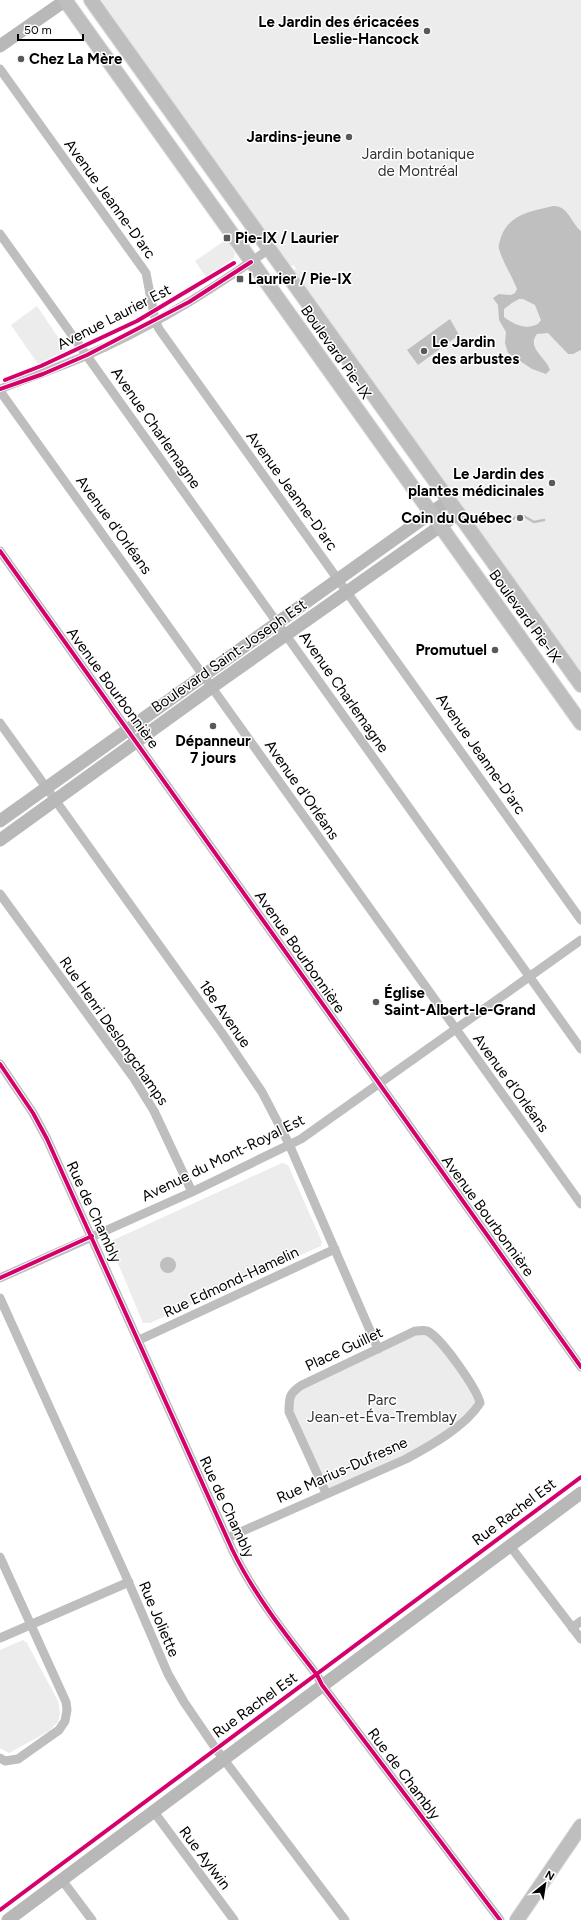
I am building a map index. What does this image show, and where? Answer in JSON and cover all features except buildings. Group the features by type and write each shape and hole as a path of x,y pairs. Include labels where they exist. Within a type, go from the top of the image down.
{"main road":[{"name":"Boulevard Pie-IX","path":"65,0 430,514 581,723"},
{"path":"0,46 65,0"},
{"name":"Boulevard Pie-IX","path":"91,0 581,685"},
{"name":"Boulevard Saint-Joseph Est","path":"0,821 449,500"},
{"name":"Boulevard Saint-Joseph Est","path":"0,840 212,687 459,513"},
{"name":"Rue Rachel Est","path":"8,1920 581,1493"},
{"path":"517,1920 581,1826"}],"street":[{"name":"Avenue Jeanne-D'arc","path":"0,69 146,274 155,320 164,335 581,920"},
{"name":"Avenue Charlemagne","path":"0,234 581,1050"},
{"name":"Avenue Laurier Est","path":"0,390 87,355 155,320 210,289 269,249"},
{"name":"Avenue d'Orléans","path":"0,390 581,1204"},
{"name":"Avenue Bourbonnière","path":"0,551 137,742 378,1084 581,1367"},
{"name":"18e Avenue","path":"0,723 227,1039 262,1092 289,1144 378,1349"},
{"name":"Rue Henri Deslongchamps","path":"0,894 133,1076 154,1111 192,1192"},
{"name":"Avenue du Mont-Royal Est","path":"0,1278 192,1192 301,1139 455,1028 581,940"},
{"name":"Rue de Chambly","path":"0,1064 33,1112 92,1236 227,1538 249,1580 275,1620 317,1675 322,1685 500,1920"},
{"name":"Rue Edmond-Hamelin","path":"138,1340 335,1249"},
{"name":"Rue Joliette","path":"0,1298 168,1674 184,1702 225,1759 346,1920"},
{"name":"Place Guillet","path":"326,1493 289,1412 289,1402 293,1391 302,1385 415,1331 426,1330 436,1338 473,1386 479,1396 480,1403"},
{"name":"Rue Marius-Dufresne","path":"227,1538 406,1459 431,1446 474,1413 480,1403"},
{"path":"510,1546 581,1639"},
{"path":"0,1557 66,1702 67,1710 65,1721 58,1730 18,1759 5,1761 0,1758"},
{"path":"0,1638 128,1582"},
{"path":"572,1628 581,1621"},
{"name":"Rue Aylwin","path":"154,1812 234,1920"},
{"path":"62,1880 92,1920"}],"green space":[{"name":"Jardin botanique de Montréal","path":"101,0 581,0 581,673 476,526 477,521 474,517 470,518 295,275 297,274 294,270 296,268 293,265 291,266 256,217 254,217"},
{"path":"227,239 235,254 234,258 206,277 195,261"},
{"path":"37,306 66,349 65,351 38,364 11,325"},
{"path":"282,1163 288,1165 322,1242 321,1246 150,1323 143,1323 109,1242"},
{"name":"Parc Jean-et-Éva-Tremblay","path":"415,1331 436,1338 480,1403 431,1446 326,1493 289,1412 293,1391"},
{"path":"23,1640 27,1643 58,1701 60,1713 58,1722 49,1731 9,1753 0,1748 0,1650"}],"shaded area":[{"path":"558,206 566,211 581,231 581,350 573,354 568,354 548,333 537,334 534,339 534,344 535,348 550,370 546,374 532,369 508,353 505,343 506,332 499,320 498,305 493,298 499,294 511,295 515,293 517,289 499,249 501,237 505,229 515,218 529,212","holes":["519,299 523,299 535,305 541,320 538,324 524,327 504,317 504,309"]},
{"path":"450,319 459,335 418,365 407,350"},
{"path":"168,1257 175,1262 176,1265 171,1272 168,1273 161,1268 160,1265 165,1258"}],"waterway":[{"path":"509,522 520,514 534,522 544,520"}],"cycle path":[{"path":"0,389 43,374 87,355 189,302 251,262"},
{"path":"5,380 41,366 137,321 234,263"},
{"path":"0,551 581,1367"},
{"path":"0,1064 33,1113 47,1139 232,1549 250,1582 260,1599 317,1675 322,1685 500,1920"},
{"path":"0,1278 92,1236"},
{"path":"0,1910 581,1477"}],"place":[{"name":"Le Jardin des éricacées Leslie-Hancock","path":"427,31"},
{"name":"Chez La Mère","path":"21,59"},
{"name":"Jardins-jeune","path":"349,137"},
{"name":"Pie-IX / Laurier","path":"227,238"},
{"name":"Laurier / Pie-IX","path":"240,279"},
{"name":"Le Jardin des arbustes","path":"424,351"},
{"name":"Le Jardin des plantes médicinales","path":"552,483"},
{"name":"Coin du Québec","path":"520,518"},
{"name":"Promutuel","path":"495,650"},
{"name":"Dépanneur 7 jours","path":"213,726"},
{"name":"Église Saint-Albert-le-Grand","path":"376,1002"}]}
